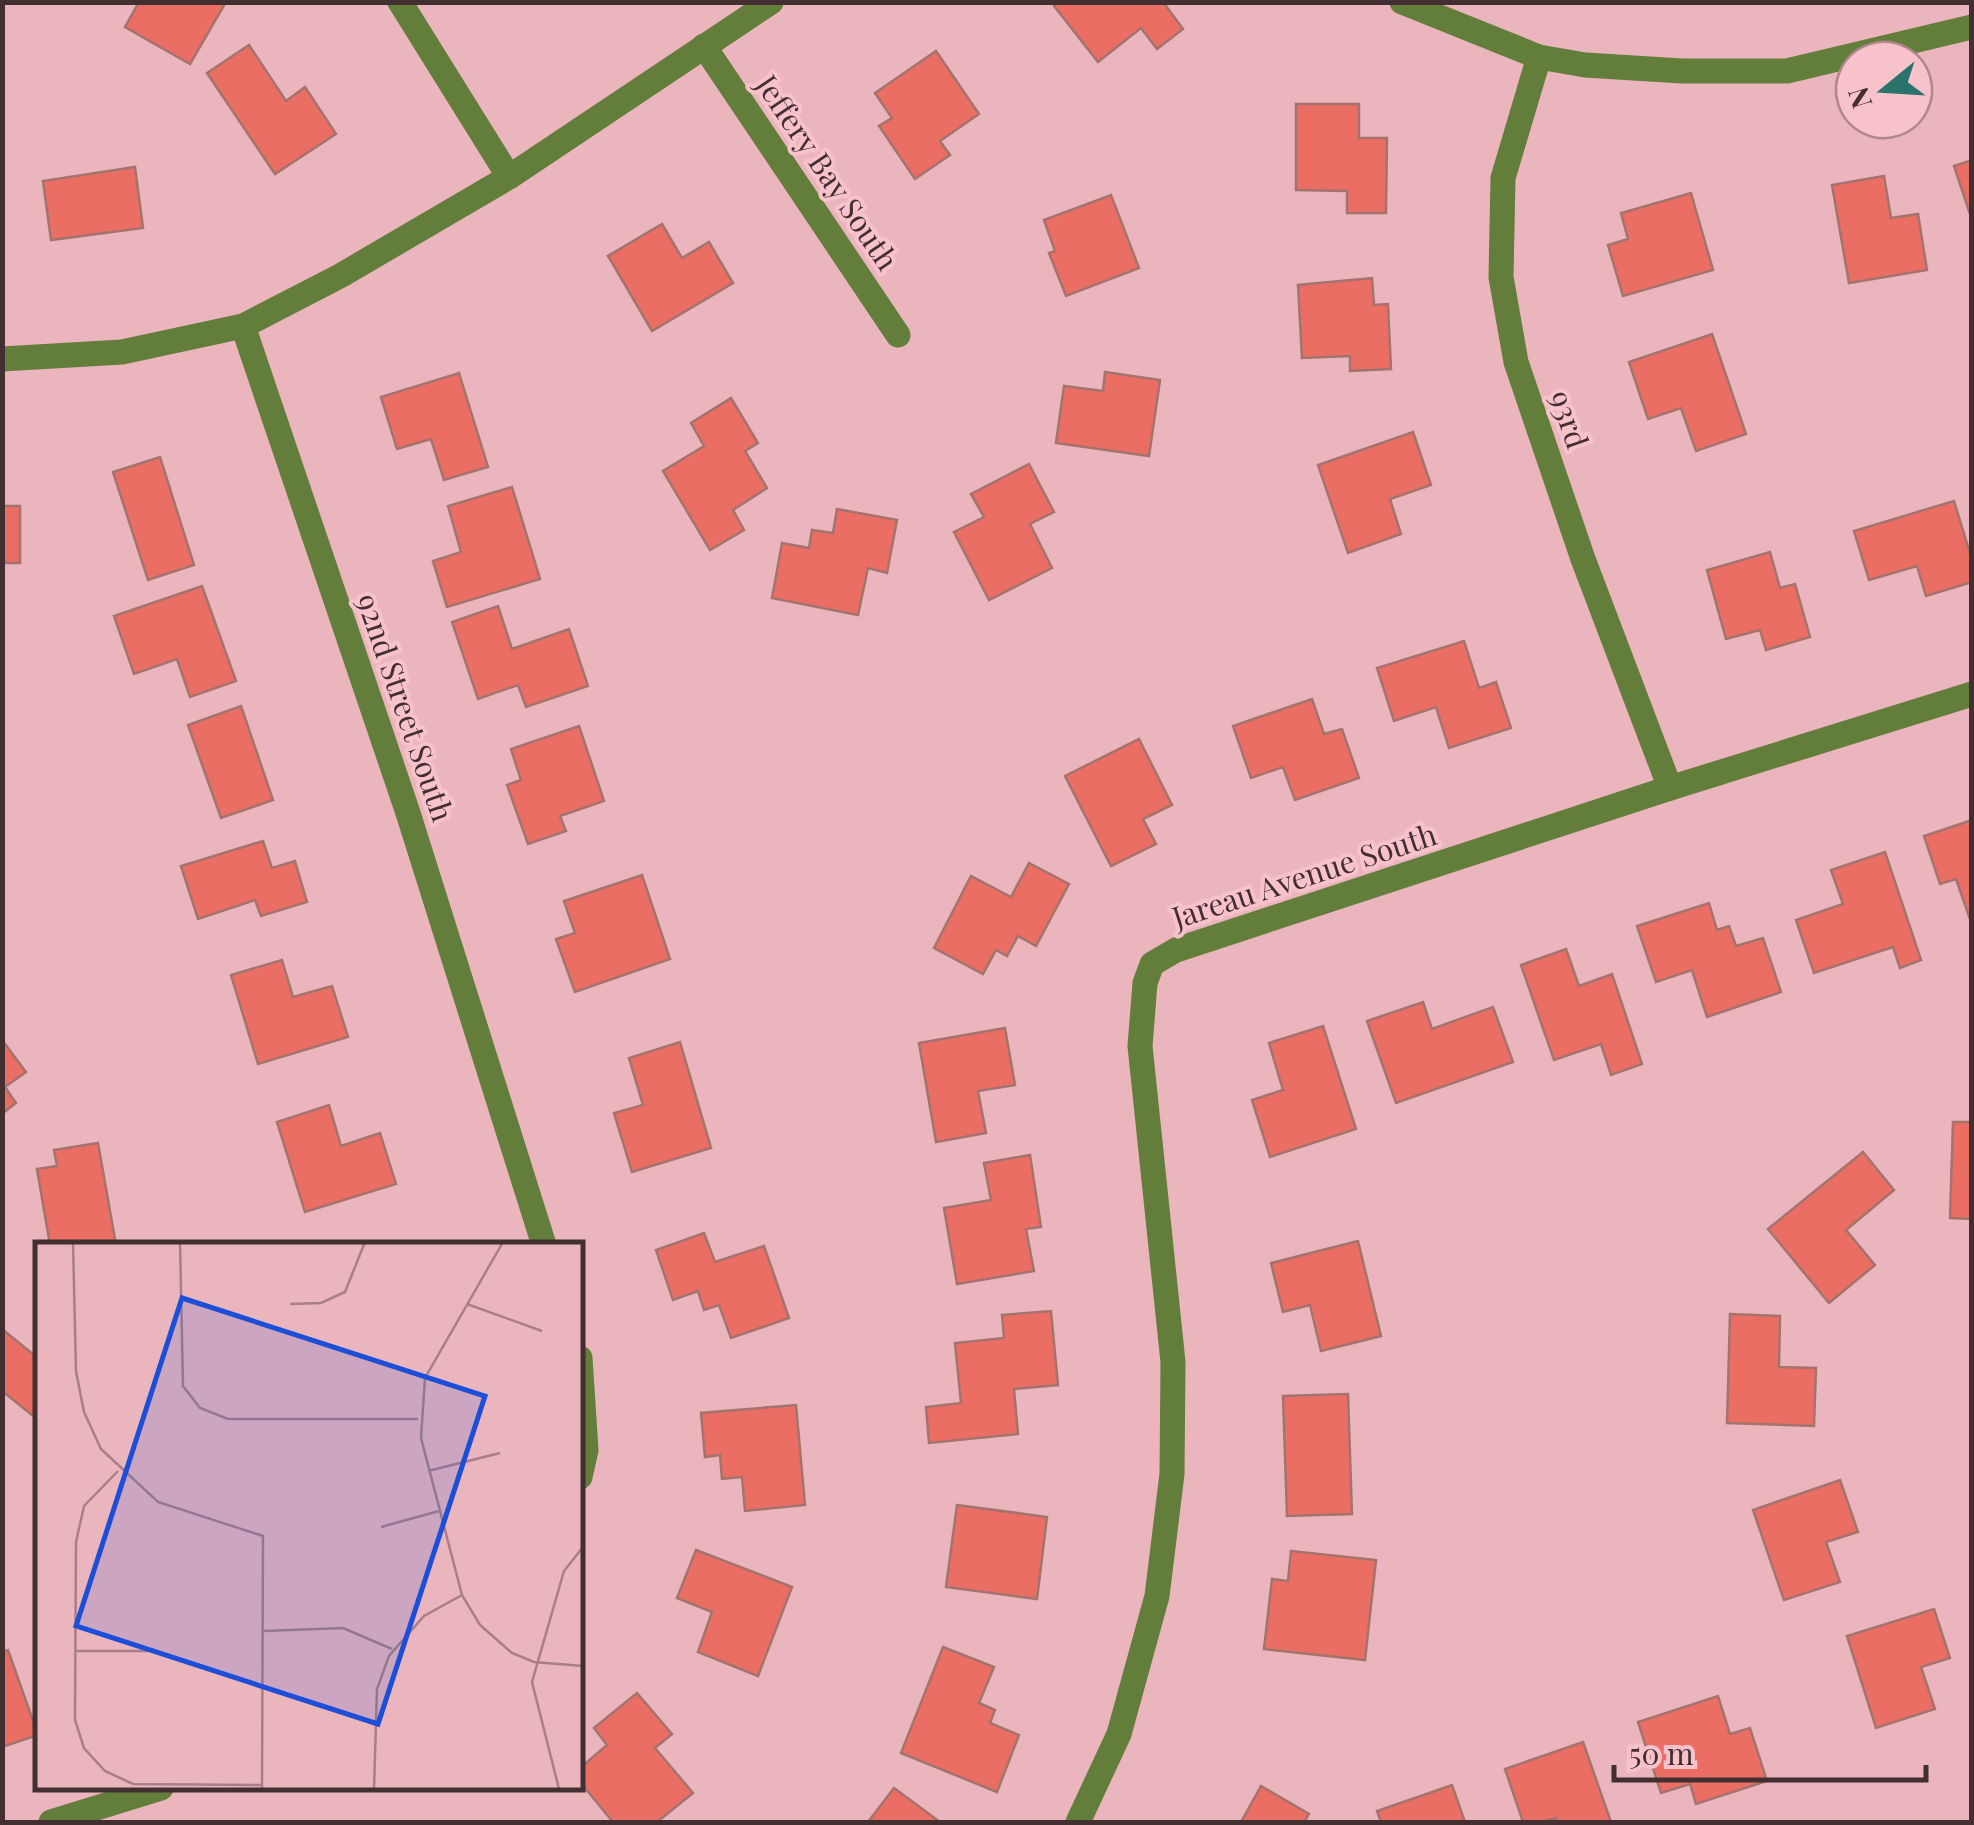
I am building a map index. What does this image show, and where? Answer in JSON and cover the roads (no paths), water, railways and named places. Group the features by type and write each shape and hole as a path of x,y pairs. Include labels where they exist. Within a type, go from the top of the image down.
{"street":[{"path":"400,2 509,177"},
{"path":"2,359 122,352 242,326 340,276 509,177 771,2"},
{"path":"1402,2 1539,57 1585,66 1682,71 1786,71 1972,27"},
{"name":"Jeffery Bay South","path":"704,46 898,335"},
{"name":"93rd","path":"1539,57 1502,178 1501,277 1516,362 1583,559 1670,788"},
{"name":"92nd Street South","path":"242,326 408,814 543,1242"},
{"name":"Jareau Avenue South","path":"1078,1822 1118,1734 1156,1596 1172,1474 1173,1362 1140,1046 1145,984 1152,964 1176,950 1972,694"},
{"path":"582,1389 586,1450 582,1468"},
{"path":"51,1822 155,1790"}]}
